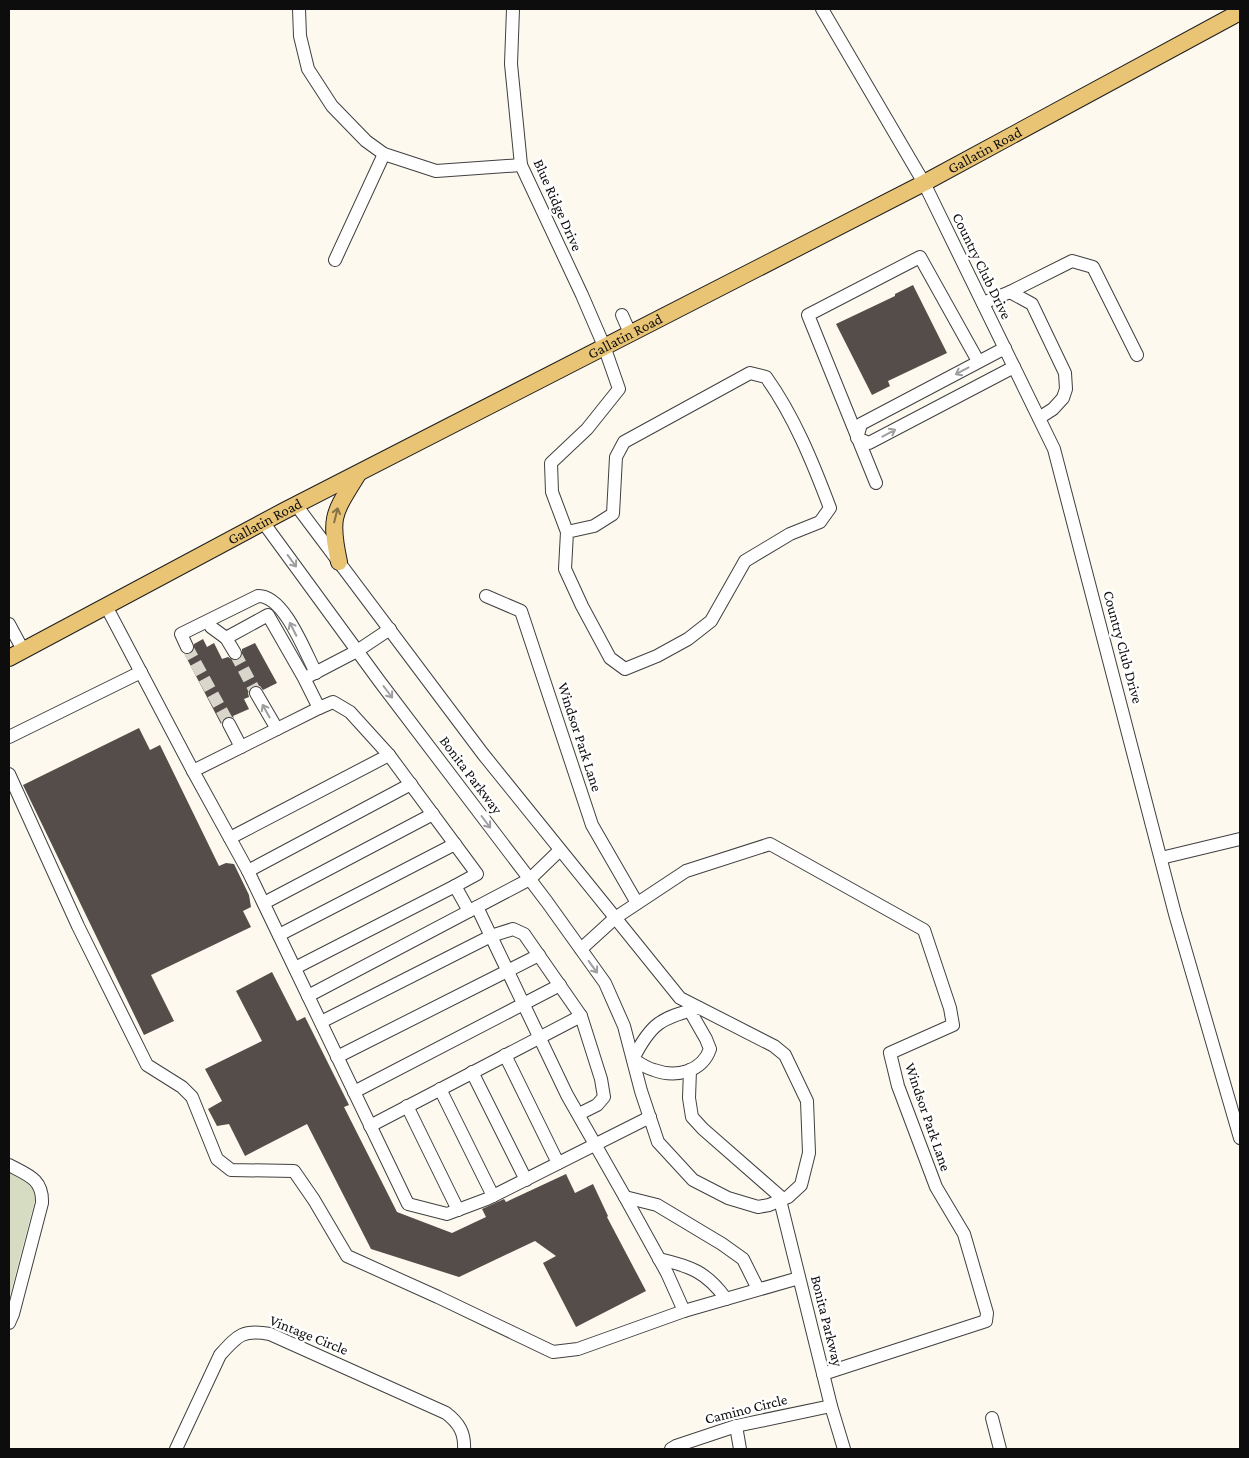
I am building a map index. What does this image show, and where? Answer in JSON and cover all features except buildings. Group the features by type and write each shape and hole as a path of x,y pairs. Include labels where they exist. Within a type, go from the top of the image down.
{"main road":[{"name":"Gallatin Road","path":"16,654 263,522 924,182 1240,12"},
{"path":"340,562 334,538 336,512 358,473"}],"street":[{"path":"299,9 300,36 308,69 332,106 366,141 384,154 436,171 521,165"},
{"name":"Blue Ridge Drive","path":"513,9 511,64 521,165 582,295 604,346 619,389 586,429 552,462 552,492 567,532"},
{"name":"Country Club Drive","path":"822,9 924,182 1054,449 1175,914 1238,1122 1240,1138"},
{"path":"335,260 384,154"},
{"path":"876,483 808,315 920,257 978,362"},
{"path":"983,303 1010,292 1072,261 1093,267 1137,355"},
{"path":"1010,292 1032,304 1065,373 1066,389 1064,398 1053,409 1039,418"},
{"path":"622,315 630,333"},
{"path":"857,438 862,424 1004,348"},
{"path":"857,438 869,443 1014,367"},
{"path":"750,373 766,377 781,398 830,508 820,522 790,534 745,562 711,621 680,643 657,656 625,669 610,658 582,606 565,569 567,532 594,526 613,514 616,457 624,442 750,373"},
{"name":"Bonita Parkway","path":"263,522 605,983 624,1026 641,1091 658,1142 693,1180 728,1198 758,1207 769,1205 781,1199 802,1185 809,1153 807,1101 785,1055 774,1046 694,1009 680,998 483,754 296,505"},
{"path":"187,647 181,634 206,626 258,596 270,599 285,614 310,675 319,708"},
{"name":"Windsor Park Lane","path":"486,596 521,611 592,825 637,903"},
{"path":"106,606 248,871 408,1204 447,1214 493,1196 650,1117"},
{"path":"226,638 268,615 310,675"},
{"path":"9,624 16,654"},
{"path":"206,626 226,638 235,653"},
{"path":"310,675 357,651 390,630"},
{"path":"9,737 141,672"},
{"path":"256,693 277,729"},
{"path":"193,771 333,702 350,712 389,755 476,874 295,968"},
{"path":"229,724 241,747"},
{"path":"230,838 389,755"},
{"path":"9,774 78,926 147,1065 182,1087 192,1097 217,1159 231,1170 294,1171 314,1200 346,1256 553,1352 578,1349 684,1311 799,1278"},
{"path":"248,871 411,784"},
{"path":"264,903 433,814"},
{"path":"1161,858 1240,839"},
{"path":"279,935 455,844"},
{"name":"Windsor Park Lane","path":"580,949 615,918 686,871 770,844 924,930 954,1025 890,1053 898,1086 936,1187 964,1234 988,1313 986,1321 823,1374"},
{"path":"308,996 530,880 560,850"},
{"path":"454,886 473,909 491,936 567,1095 659,1259 684,1311"},
{"path":"321,1022 491,936 513,929 524,934 581,1016 602,1080 604,1097 596,1105 579,1114"},
{"path":"337,1057 539,955"},
{"path":"354,1092 560,985"},
{"path":"694,1009 710,1049 706,1059 690,1070 679,1073 665,1073 652,1070 633,1059 643,1038 656,1024 672,1015 694,1009"},
{"path":"370,1126 581,1016"},
{"path":"505,1055 558,1163"},
{"path":"690,1070 688,1098 692,1117 781,1199"},
{"path":"472,1072 526,1180"},
{"path":"440,1089 493,1196"},
{"path":"407,1106 458,1210"},
{"path":"9,1165 38,1182 43,1192 35,1232 9,1323"},
{"path":"625,1197 657,1205 722,1244 743,1259 758,1289"},
{"name":"Bonita Parkway","path":"781,1199 831,1406 844,1449"},
{"path":"659,1259 684,1264 700,1272 716,1286 726,1299"},
{"name":"Vintage Circle","path":"176,1449 220,1355 241,1335 254,1331 270,1334 446,1413 456,1420 463,1432 464,1449"},
{"name":"Camino Circle","path":"671,1449 736,1426 831,1406"},
{"path":"992,1418 1000,1449"},
{"path":"736,1426 740,1449"}],"green space":[{"path":"9,1172 30,1185 33,1189 35,1200 9,1299"}],"tunnel":[{"path":"187,647 229,724"},
{"path":"235,653 256,693"}]}
